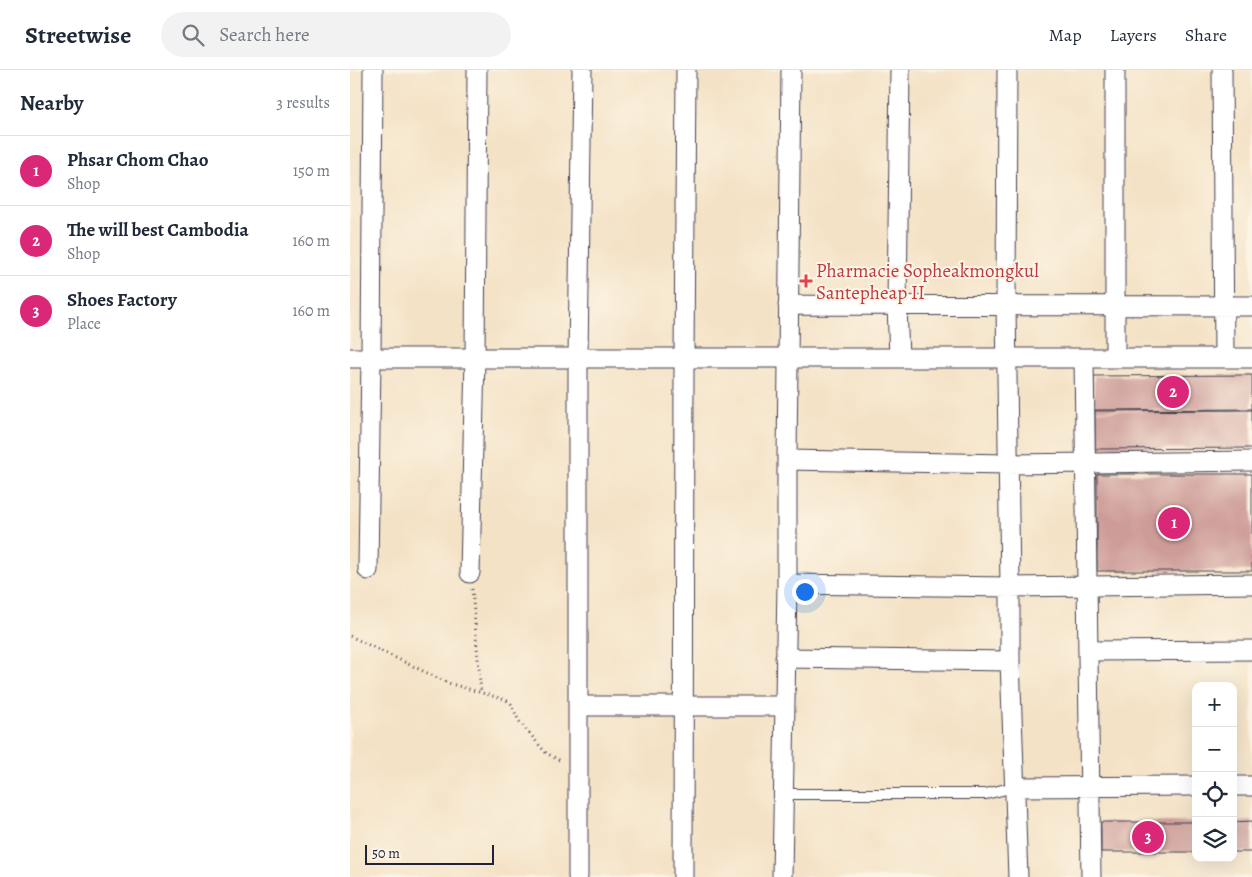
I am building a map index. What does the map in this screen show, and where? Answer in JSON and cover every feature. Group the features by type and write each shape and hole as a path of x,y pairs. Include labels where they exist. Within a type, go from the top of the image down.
{"street":[{"path":"368,570 372,70"},
{"path":"470,572 475,358 477,70"},
{"path":"578,877 578,358 582,70"},
{"path":"683,877 682,706 686,70"},
{"path":"782,877 787,584 791,70"},
{"path":"899,358 897,305 900,70"},
{"path":"1007,70 1006,358 1010,660 1018,877"},
{"path":"1115,70 1115,358"},
{"path":"1222,70 1224,358"},
{"path":"788,305 1252,306"},
{"path":"350,358 1252,358"},
{"path":"1084,358 1091,877"},
{"path":"787,460 1008,464 1252,461"},
{"path":"787,584 1010,587 1252,584"},
{"path":"1088,651 1252,650"},
{"path":"785,658 1010,660"},
{"path":"579,706 784,706"},
{"path":"1014,787 1192,786"},
{"path":"1237,786 1252,786"}],"lane":[{"path":"782,794 986,794 1014,787"}],"path":[{"path":"470,572 481,693"},
{"path":"350,636 448,684 506,700 519,721 546,753 578,771"}],"building":[{"path":"1252,375 1252,409 1094,410 1094,376"},
{"path":"1252,410 1252,448 1095,449 1095,411"},
{"path":"1097,474 1252,474 1252,571 1097,571"},
{"path":"1252,821 1252,852 1237,852 1237,822"},
{"path":"1101,822 1192,822 1192,852 1101,852"}],"place":[{"name":"Pharmacie Sopheakmongkul Santepheap II","path":"806,281"},
{"name":"The will best Cambodia","path":"1173,392"},
{"name":"Phsar Chom Chao","path":"1174,523"},
{"name":"Shoes Factory","path":"1148,837"}]}
